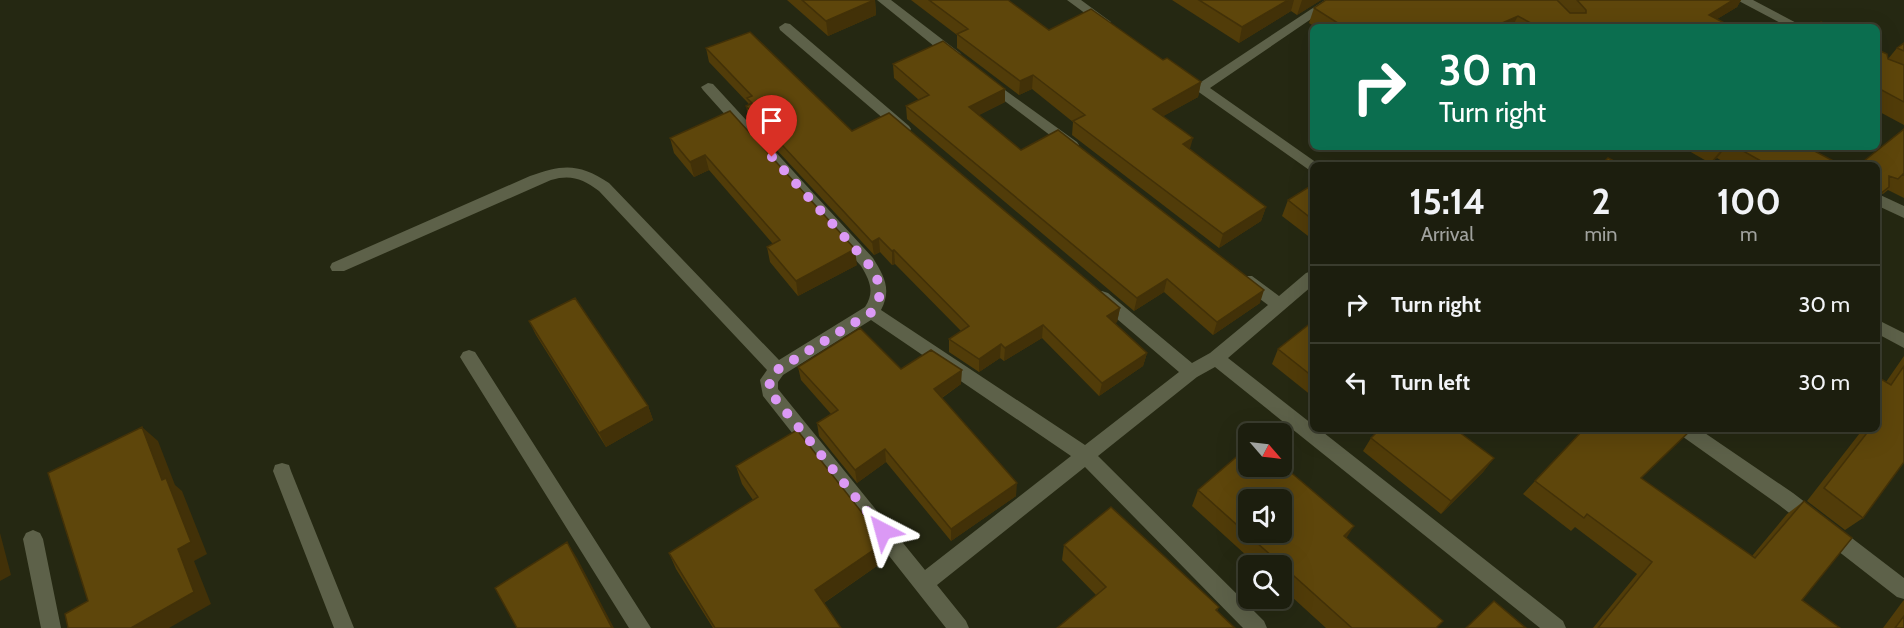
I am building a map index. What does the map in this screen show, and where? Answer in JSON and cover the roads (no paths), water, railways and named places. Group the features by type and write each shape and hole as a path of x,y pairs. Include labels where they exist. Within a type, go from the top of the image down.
{"street":[{"path":"883,0 1081,153"},
{"path":"1073,0 1112,27"},
{"path":"1201,88 1334,0"},
{"path":"1743,0 1792,24"},
{"path":"785,27 920,142"},
{"path":"1172,68 1310,166"},
{"path":"708,87 867,262 879,282 881,297 872,312 777,370 770,380 769,391 959,628"},
{"path":"338,267 536,180 556,172 573,170 589,176 604,187 777,370"},
{"path":"1880,200 1904,213"},
{"path":"1232,269 1279,305"},
{"path":"924,582 1191,372 1215,358 1310,279"},
{"path":"1091,288 1191,372"},
{"path":"872,312 1085,455 1257,628"},
{"path":"1880,327 1904,341"},
{"path":"469,357 641,628"},
{"path":"1215,358 1556,628"},
{"path":"1689,432 1786,500 1904,590"},
{"path":"282,471 344,628"},
{"path":"33,539 51,628"}]}
